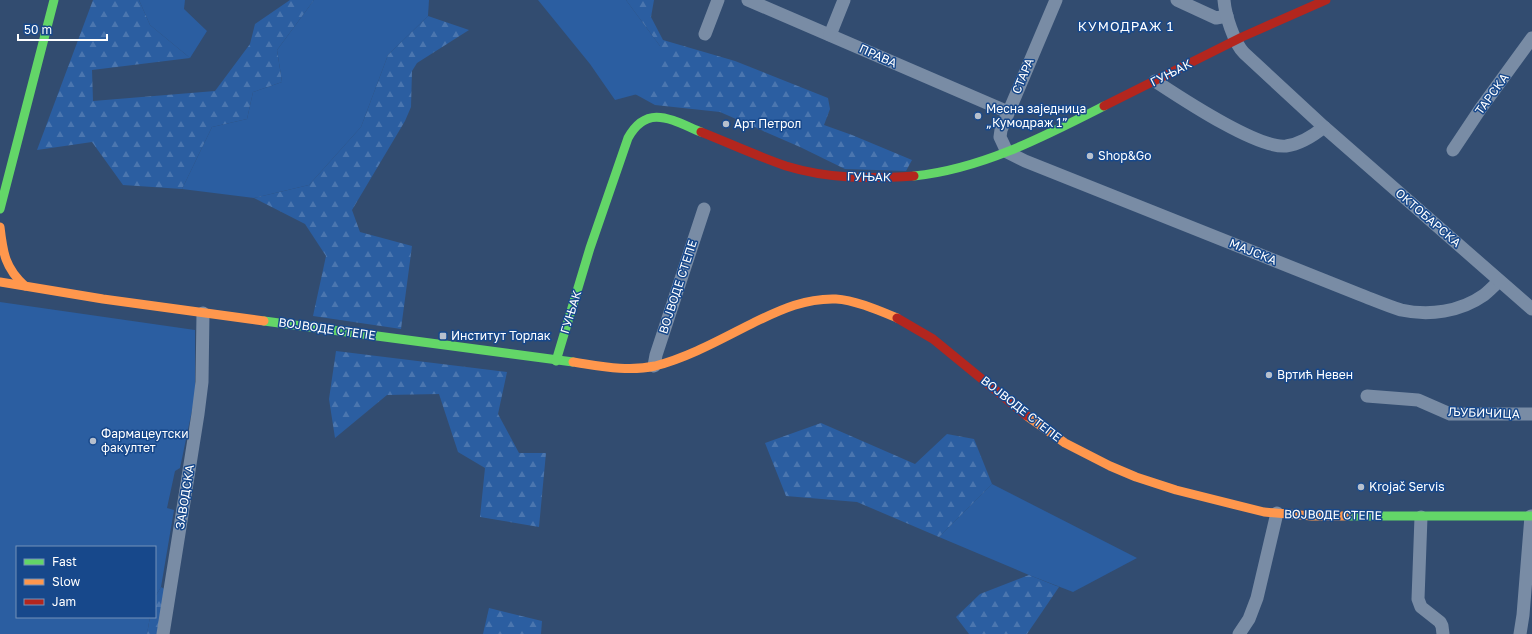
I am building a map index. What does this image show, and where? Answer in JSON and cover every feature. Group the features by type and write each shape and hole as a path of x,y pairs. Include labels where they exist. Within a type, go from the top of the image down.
{"street":[{"path":"0,208 54,0"},
{"path":"705,34 718,0"},
{"name":"ПРАВА","path":"748,0 1008,112"},
{"path":"830,35 844,0"},
{"name":"СТАРА","path":"1006,152 1000,137 1001,130 1056,0"},
{"path":"1177,0 1216,18 1227,16"},
{"name":"ОКТОБАРСКА","path":"1224,0 1227,16 1236,40 1244,53 1324,127 1532,309"},
{"name":"ГУЊАК","path":"556,361 590,248 628,138 634,127 646,118 651,116 665,118 791,167 833,175 890,178 929,174 960,167 1040,139 1236,40 1326,0"},
{"name":"ТАРСКА","path":"1453,150 1481,108 1532,38"},
{"path":"12,129 40,55"},
{"path":"1155,82 1219,121 1268,144 1286,146 1302,142 1314,136 1324,127"},
{"name":"МАЈСКА","path":"1006,152 1047,170 1401,310 1423,313 1447,312 1484,295 1499,281"},
{"name":"ВОЈВОДЕ СТЕПЕ","path":"654,366 656,355 704,209"},
{"path":"0,227 6,264 9,271 15,278 25,286"},
{"name":"ВОЈВОДЕ СТЕПЕ","path":"0,282 203,312 625,370 654,366 706,347 769,315 800,302 838,299 858,303 902,320 924,332 1039,425 1065,443 1095,459 1136,477 1176,490 1249,509 1277,514 1312,516 1421,517 1531,516"},
{"name":"ЗАВОДСКА","path":"163,634 202,382 203,312"},
{"name":"ЉУБИЧИЦА","path":"1367,396 1418,400 1450,414 1532,414"},
{"path":"1239,634 1249,619 1257,598 1277,514"},
{"path":"1520,634 1523,615 1531,516"},
{"path":"1421,517 1418,599 1421,607 1440,622 1443,634"}],"green space":[{"path":"93,0 139,0 150,25 190,58 92,70 93,101 215,91 250,44 255,24 290,0 314,0 277,50 282,82 253,92 247,119 212,127 182,189 123,185 92,142 37,150"},
{"path":"139,0 185,0 184,9 207,31 190,58 150,25"},
{"path":"314,0 429,0 428,16 388,55 361,127 309,185 254,198 182,189 212,127 247,119 253,92 282,82 277,50"},
{"path":"538,0 626,0 660,46 660,88 615,100 590,64"},
{"path":"626,0 654,0 651,17 663,40 735,61 828,98 830,109 824,125 912,160 906,171 845,169 800,147 720,112 655,105 635,94 660,87 660,46"},
{"path":"428,16 469,30 417,63 412,71 411,107 405,121 352,210 360,232 412,246 401,329 313,316 326,256 305,224 254,198 309,185 361,127 388,55"},
{"name":"Фармацеутски факултет","path":"0,302 195,330 195,396 180,468 175,471 167,508 174,510 161,587 156,595 156,546 16,546 16,618 150,618 147,634 0,634"},
{"path":"336,351 507,372 498,414 519,453 546,453 539,527 480,517 485,468 458,452 439,394 387,395 335,438 329,399"},
{"path":"821,423 915,464 947,434 974,439 992,484 939,537 857,502 786,496 765,443"},
{"path":"992,484 1137,558 1073,592 939,537"},
{"path":"1029,575 1059,587 1027,634 969,634 956,617 980,594"},
{"path":"161,587 166,590 159,634 147,634 150,618 156,618 156,595"},
{"path":"489,608 542,621 541,634 483,634"}],"traffic: fast":[{"path":"0,209 54,0"},
{"path":"914,176 939,172 988,159 1059,129 1104,106"},
{"path":"556,361 590,248 628,138 635,127 643,121 661,117 670,119 701,132"},
{"path":"264,321 573,362"},
{"path":"1347,516 1532,516"}],"traffic: slow":[{"path":"0,227 2,245 6,260 13,273 25,286"},
{"path":"0,282 103,299 264,321"},
{"path":"573,362 604,367 624,368 645,368 655,366 681,358 794,305 814,300 836,299 851,301 897,318"},
{"path":"1027,416 1065,443 1110,466 1136,477 1176,490 1264,512 1312,516 1347,516"}],"traffic: jam":[{"path":"1104,106 1242,37 1326,0"},
{"path":"701,132 775,162 802,170 834,176 866,178 914,176"},
{"path":"897,318 933,339 1027,416"}],"place":[{"name":"Месна заједница „Кумодраж 1”","path":"978,116"},
{"name":"Арт Петрол","path":"726,124"},
{"name":"Shop&Go","path":"1090,156"},
{"name":"Институт Торлак","path":"443,336"},
{"name":"Вртић Невен","path":"1269,375"},
{"name":"Фармацеутски факултет","path":"93,441"},
{"name":"Krojač Servis","path":"1361,487"}],"district":[{"name":"КУМОДРАЖ 1","path":"1126,26"}]}
